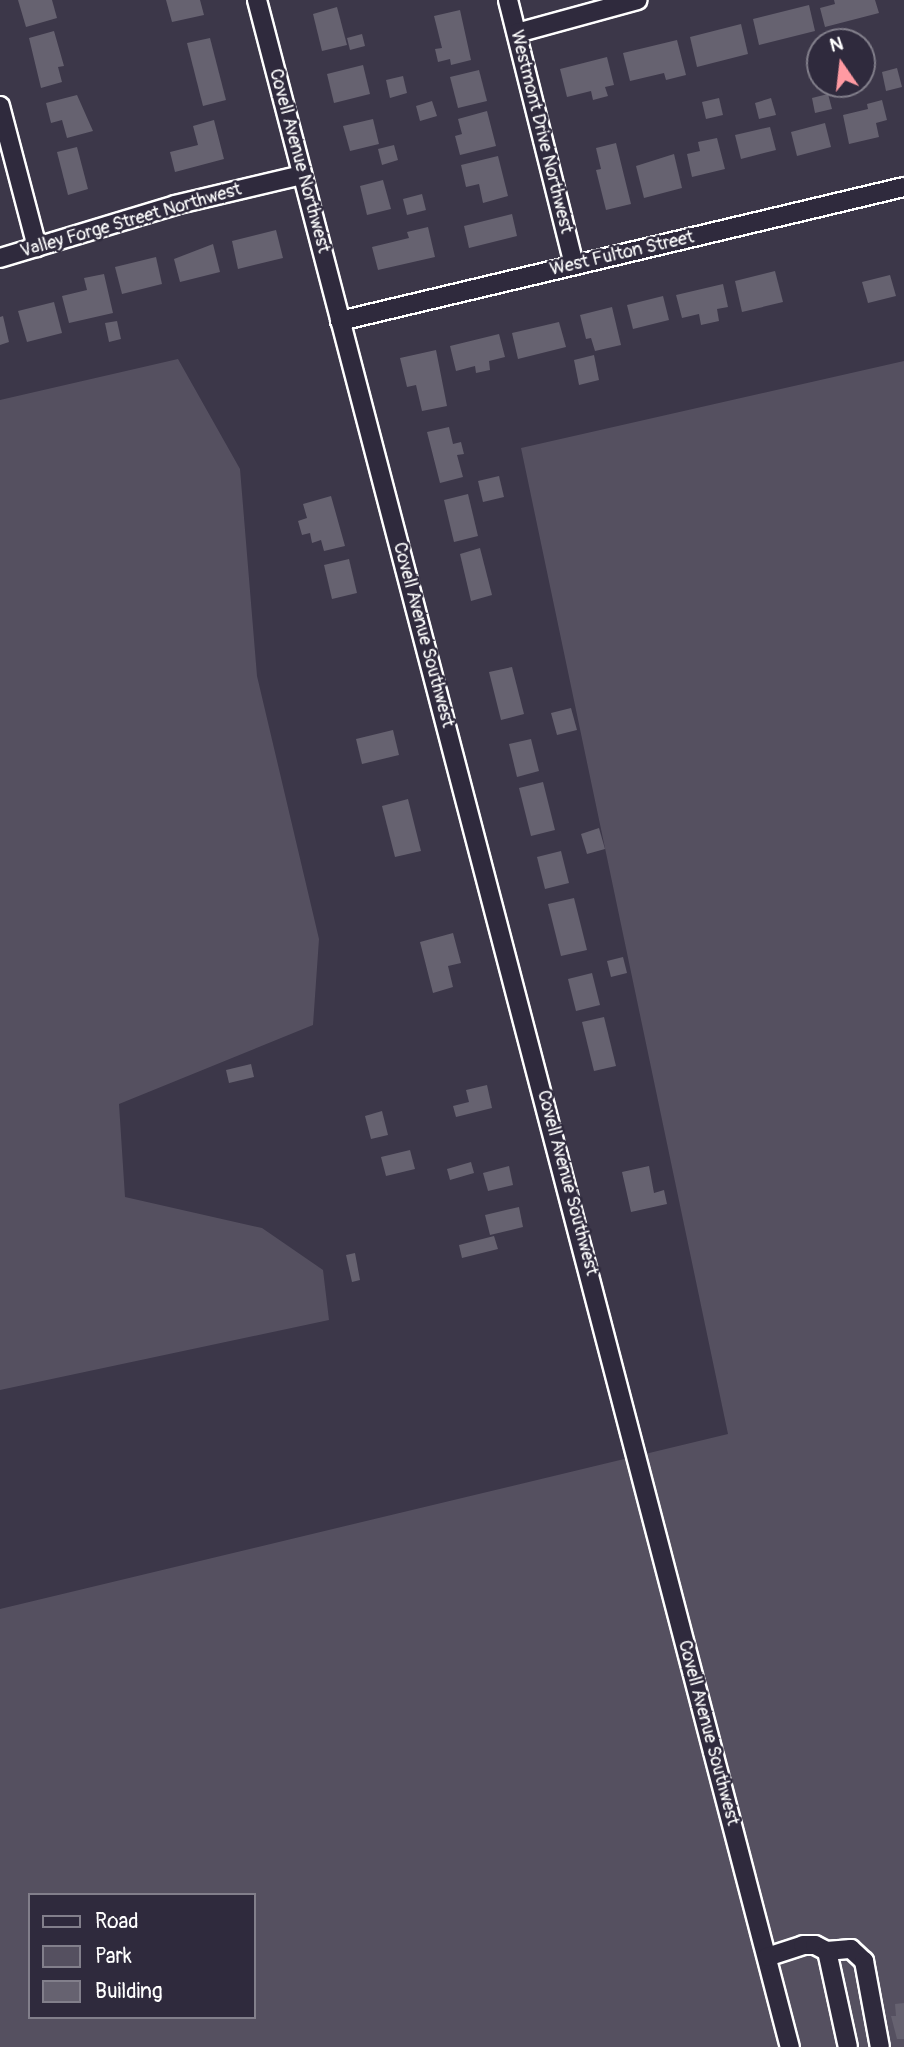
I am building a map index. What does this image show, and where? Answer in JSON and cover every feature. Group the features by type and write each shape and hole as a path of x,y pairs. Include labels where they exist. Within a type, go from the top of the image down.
{"street":[{"name":"Covell Avenue Northwest","path":"257,0 340,321"},
{"name":"Westmont Drive Northwest","path":"508,0 574,265"},
{"path":"517,33 638,0"},
{"path":"0,106 37,247"},
{"name":"Valley Forge Street Northwest","path":"0,258 175,205 302,175"},
{"name":"West Fulton Street","path":"340,321 904,187"},
{"name":"Covell Avenue Southwest","path":"340,321 790,2047"},
{"path":"767,1957 803,1945 827,1951 851,1949 864,1961 880,2047"},
{"path":"827,1951 848,2047"}],"green space":[{"path":"178,359 240,469 257,676 319,939 313,1025 119,1104 125,1197 262,1228 323,1270 329,1320 0,1390 0,400"},
{"path":"904,361 904,2047 0,2047 0,1609 728,1434 521,448"}],"building":[{"path":"18,0 52,0 57,18 26,27"},
{"path":"166,0 200,0 204,15 172,22"},
{"path":"834,0 875,0 879,13 825,27 820,8 835,4"},
{"path":"809,5 814,28 806,28 806,33 759,45 753,19"},
{"path":"337,7 347,45 322,51 313,14"},
{"path":"460,10 471,60 451,65 450,59 438,62 435,49 442,48 434,16"},
{"path":"741,24 748,54 697,67 690,37"},
{"path":"54,31 64,66 58,67 62,82 41,88 29,38"},
{"path":"362,34 365,46 350,50 347,38"},
{"path":"210,38 226,100 203,106 187,43"},
{"path":"677,40 686,75 666,80 664,73 630,81 623,53"},
{"path":"607,57 614,85 605,87 608,96 593,100 591,91 567,97 560,69"},
{"path":"363,65 370,94 334,103 327,74"},
{"path":"897,68 902,87 886,91 882,72"},
{"path":"479,70 487,101 458,108 450,77"},
{"path":"403,76 407,93 390,98 386,80"},
{"path":"77,95 93,131 67,138 62,120 51,123 46,103"},
{"path":"719,98 723,115 706,119 702,102"},
{"path":"771,98 776,115 759,119 755,103"},
{"path":"812,98 829,98 832,109 815,113"},
{"path":"882,100 887,120 876,123 879,137 849,144 843,115 868,109 867,104"},
{"path":"432,101 437,116 420,121 416,106"},
{"path":"487,111 496,146 460,155 455,136 462,134 458,119"},
{"path":"373,119 379,144 350,151 343,126"},
{"path":"214,120 224,159 175,172 170,152 198,145 193,126"},
{"path":"825,123 831,147 797,156 791,132"},
{"path":"770,127 776,150 741,159 735,135"},
{"path":"717,138 725,169 692,177 687,154 700,151 698,142"},
{"path":"616,143 631,204 606,210 596,170 601,169 596,148"},
{"path":"394,145 398,160 382,165 378,149"},
{"path":"77,147 88,189 68,195 57,152"},
{"path":"674,154 682,188 644,198 636,166"},
{"path":"498,156 508,196 483,203 479,184 466,187 461,165"},
{"path":"383,180 391,209 367,215 360,186"},
{"path":"422,194 426,210 407,215 403,199"},
{"path":"512,214 517,236 469,248 464,226"},
{"path":"428,227 435,257 378,270 372,247 409,238 407,232"},
{"path":"276,230 283,258 238,269 232,241"},
{"path":"213,244 220,272 180,282 174,259"},
{"path":"156,257 162,284 122,294 115,267"},
{"path":"775,271 783,302 742,312 735,281"},
{"path":"104,274 113,313 69,323 62,296 87,290 84,278"},
{"path":"890,275 896,296 868,303 862,282"},
{"path":"723,284 728,307 717,309 719,321 701,325 699,314 682,318 676,295"},
{"path":"663,296 669,320 633,329 627,305"},
{"path":"54,302 62,333 27,342 18,311"},
{"path":"612,307 621,345 595,351 591,338 586,339 580,315"},
{"path":"3,316 9,342 0,345 0,317"},
{"path":"117,321 121,339 109,342 105,323"},
{"path":"559,322 566,347 518,359 512,333"},
{"path":"499,334 505,357 489,361 490,370 476,373 475,366 456,371 450,346"},
{"path":"436,350 447,406 422,411 416,385 407,387 400,358"},
{"path":"594,355 599,380 579,385 574,360"},
{"path":"449,427 453,444 461,442 464,454 457,455 463,477 440,483 427,432"},
{"path":"499,476 504,497 483,502 478,481"},
{"path":"468,494 478,536 454,542 444,500"},
{"path":"331,496 345,546 324,551 321,540 312,543 310,533 302,535 298,521 307,518 303,504"},
{"path":"480,548 492,595 471,601 460,554"},
{"path":"349,559 357,593 332,599 324,565"},
{"path":"512,667 524,714 501,720 489,672"},
{"path":"571,708 577,730 557,735 551,713"},
{"path":"393,730 399,755 362,764 356,739"},
{"path":"531,739 539,771 517,777 509,744"},
{"path":"543,782 555,830 531,836 519,788"},
{"path":"408,799 421,851 395,857 382,806"},
{"path":"599,828 605,849 587,854 581,834"},
{"path":"561,851 569,883 545,889 537,857"},
{"path":"574,898 587,950 561,956 548,904"},
{"path":"453,933 461,963 448,966 453,987 433,993 420,942"},
{"path":"623,957 627,973 611,977 607,961"},
{"path":"592,973 600,1005 576,1011 568,979"},
{"path":"604,1017 616,1066 594,1071 582,1022"},
{"path":"251,1064 254,1077 229,1083 226,1070"},
{"path":"487,1085 492,1108 456,1117 453,1106 469,1102 466,1090"},
{"path":"382,1111 388,1135 371,1139 365,1116"},
{"path":"410,1150 415,1169 386,1176 381,1157"},
{"path":"471,1162 474,1173 450,1180 447,1169"},
{"path":"509,1166 513,1185 488,1191 483,1173"},
{"path":"649,1166 654,1193 664,1190 667,1204 631,1212 622,1172"},
{"path":"519,1207 523,1227 490,1235 485,1215"},
{"path":"494,1236 498,1249 462,1258 459,1245"},
{"path":"355,1253 360,1280 352,1282 346,1255"},
{"path":"904,2003 904,2039 897,2039 891,2016 896,2016 895,2004"}]}
